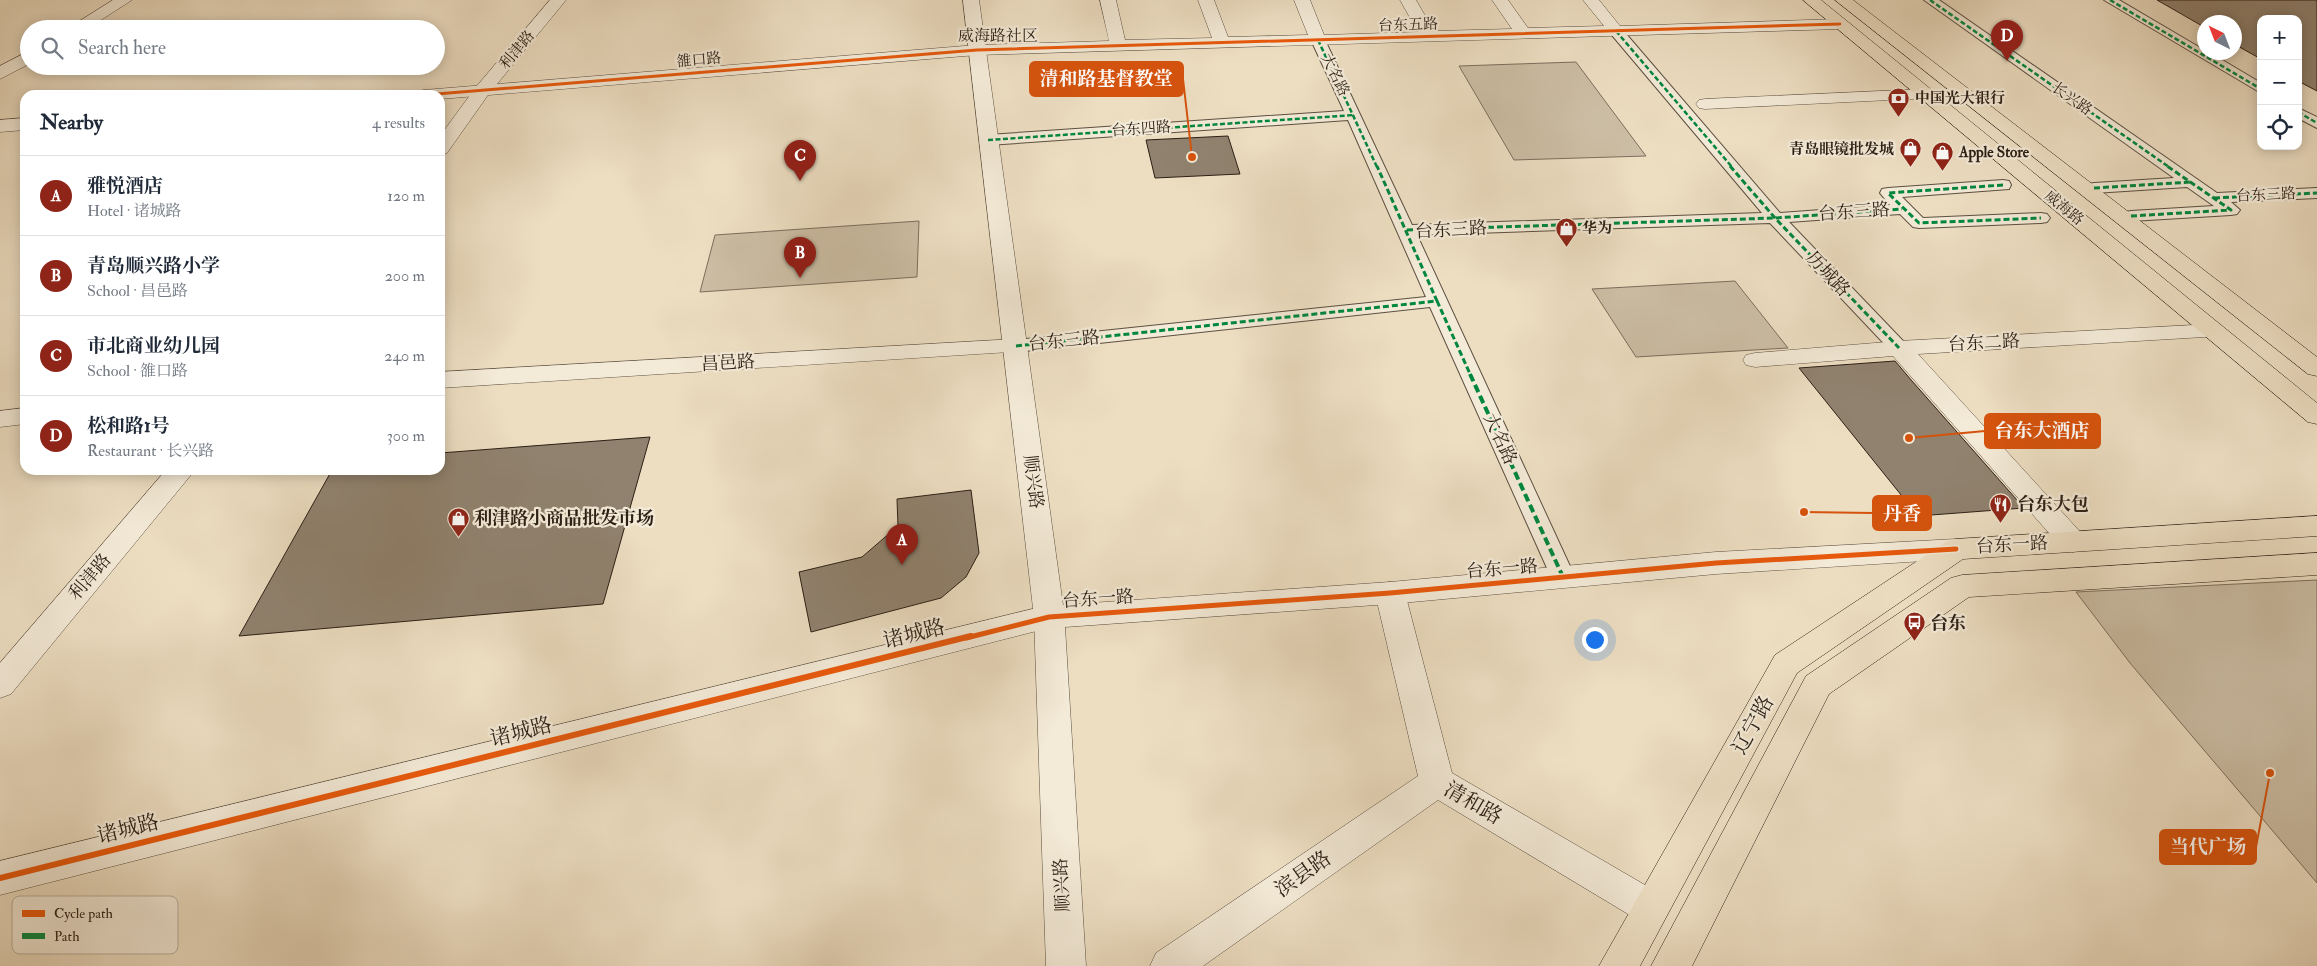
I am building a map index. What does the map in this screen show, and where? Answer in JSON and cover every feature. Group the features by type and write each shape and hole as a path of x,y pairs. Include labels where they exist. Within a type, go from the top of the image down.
{"main road":[{"name":"威海路","path":"1811,0 2317,416"},
{"name":"威海路","path":"1843,0 2317,369"},
{"name":"台东一路","path":"1956,549 2317,526"},
{"name":"辽宁路","path":"1619,966 1786,664 1956,549"},
{"name":"辽宁路","path":"1671,966 1817,685 1962,586 2317,564"}],"street":[{"path":"90,20 124,0"},
{"name":"利津路","path":"445,142 482,91 558,0"},
{"name":"顺兴路","path":"971,0 1049,617 1066,966"},
{"path":"1108,0 1118,46"},
{"path":"1206,0 1222,43"},
{"name":"大名路","path":"1302,0 1318,40 1407,230"},
{"path":"1408,0 1429,37"},
{"path":"1500,0 1524,34"},
{"name":"历城路","path":"1591,0 1775,218 1899,348 2073,542"},
{"name":"长兴路","path":"1930,0 2232,210 2131,216"},
{"path":"2110,0 2257,88"},
{"name":"台东五路","path":"977,50 1840,24"},
{"name":"雒口路","path":"445,94 977,50"},
{"path":"0,74 20,62"},
{"path":"1705,104 1925,94"},
{"name":"台东四路","path":"988,140 1354,114"},
{"path":"2302,114 2317,123"},
{"path":"0,126 20,124"},
{"path":"2094,188 2191,182"},
{"path":"2003,185 1888,194 1918,223 2041,218"},
{"name":"台东三路","path":"2214,198 2317,193"},
{"name":"台东三路","path":"1016,346 1437,302 1407,230 1775,218 1902,209"},
{"name":"大名路","path":"1437,302 1563,577"},
{"name":"台东二路","path":"1755,360 1899,348 2212,331"},
{"name":"昌邑路","path":"445,380 1016,346"},
{"path":"0,419 20,417"},
{"name":"利津路","path":"0,685 177,475"},
{"name":"台东一路","path":"1049,617 1390,593 1716,563 1956,549"},
{"name":"清和路","path":"1390,593 1437,782 1651,908"},
{"name":"诸城路","path":"0,878 1049,617"},
{"name":"滨县路","path":"1170,966 1437,782"}],"shaded area":[{"path":"1576,62 1646,156 1514,160 1459,66"},
{"path":"919,221 917,277 700,292 715,235"},
{"path":"1735,281 1788,348 1636,357 1592,289"},
{"path":"2317,580 2317,883 2130,663 2076,592"}],"building":[{"path":"2157,0 2317,0 2317,91 2302,83 2302,15 2257,15 2257,57 2242,48 2242,15 2197,15 2197,23"},
{"path":"1228,136 1240,174 1155,178 1146,140"},
{"path":"1895,361 2024,508 1918,516 1799,368"},
{"name":"利津路小商品批发市场","path":"650,437 603,604 239,636 329,475 445,475 445,453"},
{"path":"971,490 979,553 966,577 941,598 811,632 799,572 862,557 898,526 897,499"}],"marked path":[{"path":"1930,0 2231,210 2131,216"},
{"path":"2110,0 2257,87"},
{"path":"1616,31 1775,218 1899,348"},
{"path":"1016,346 1437,301 1395,205 1318,40"},
{"path":"2302,114 2317,123"},
{"path":"988,140 1354,115"},
{"path":"2094,188 2191,182"},
{"path":"2003,185 1888,193 1919,223 2041,218"},
{"path":"2214,198 2317,193"},
{"path":"1407,230 1775,218 1902,209"},
{"path":"1437,301 1563,577"}],"cycle path":[{"path":"445,93 977,50 1840,24"},
{"path":"0,878 1049,617 1390,593 1716,563 1956,549"}],"place":[{"name":"松和路1号","path":"2007,61"},
{"name":"中国光大银行","path":"1899,117"},
{"name":"清和路基督教堂","path":"1192,157"},
{"name":"青岛眼镜批发城","path":"1910,168"},
{"name":"Apple Store","path":"1943,171"},
{"name":"市北商业幼儿园","path":"800,181"},
{"name":"华为","path":"1566,247"},
{"name":"青岛顺兴路小学","path":"800,278"},
{"name":"台东大酒店","path":"1909,438"},
{"name":"丹香","path":"1804,512"},
{"name":"台东大包","path":"2001,523"},
{"name":"利津路小商品批发市场","path":"458,537"},
{"name":"雅悦酒店","path":"902,565"},
{"name":"台东","path":"1914,642"},
{"name":"当代广场","path":"2270,773"}],"district":[{"name":"威海路社区","path":"998,36"}]}
